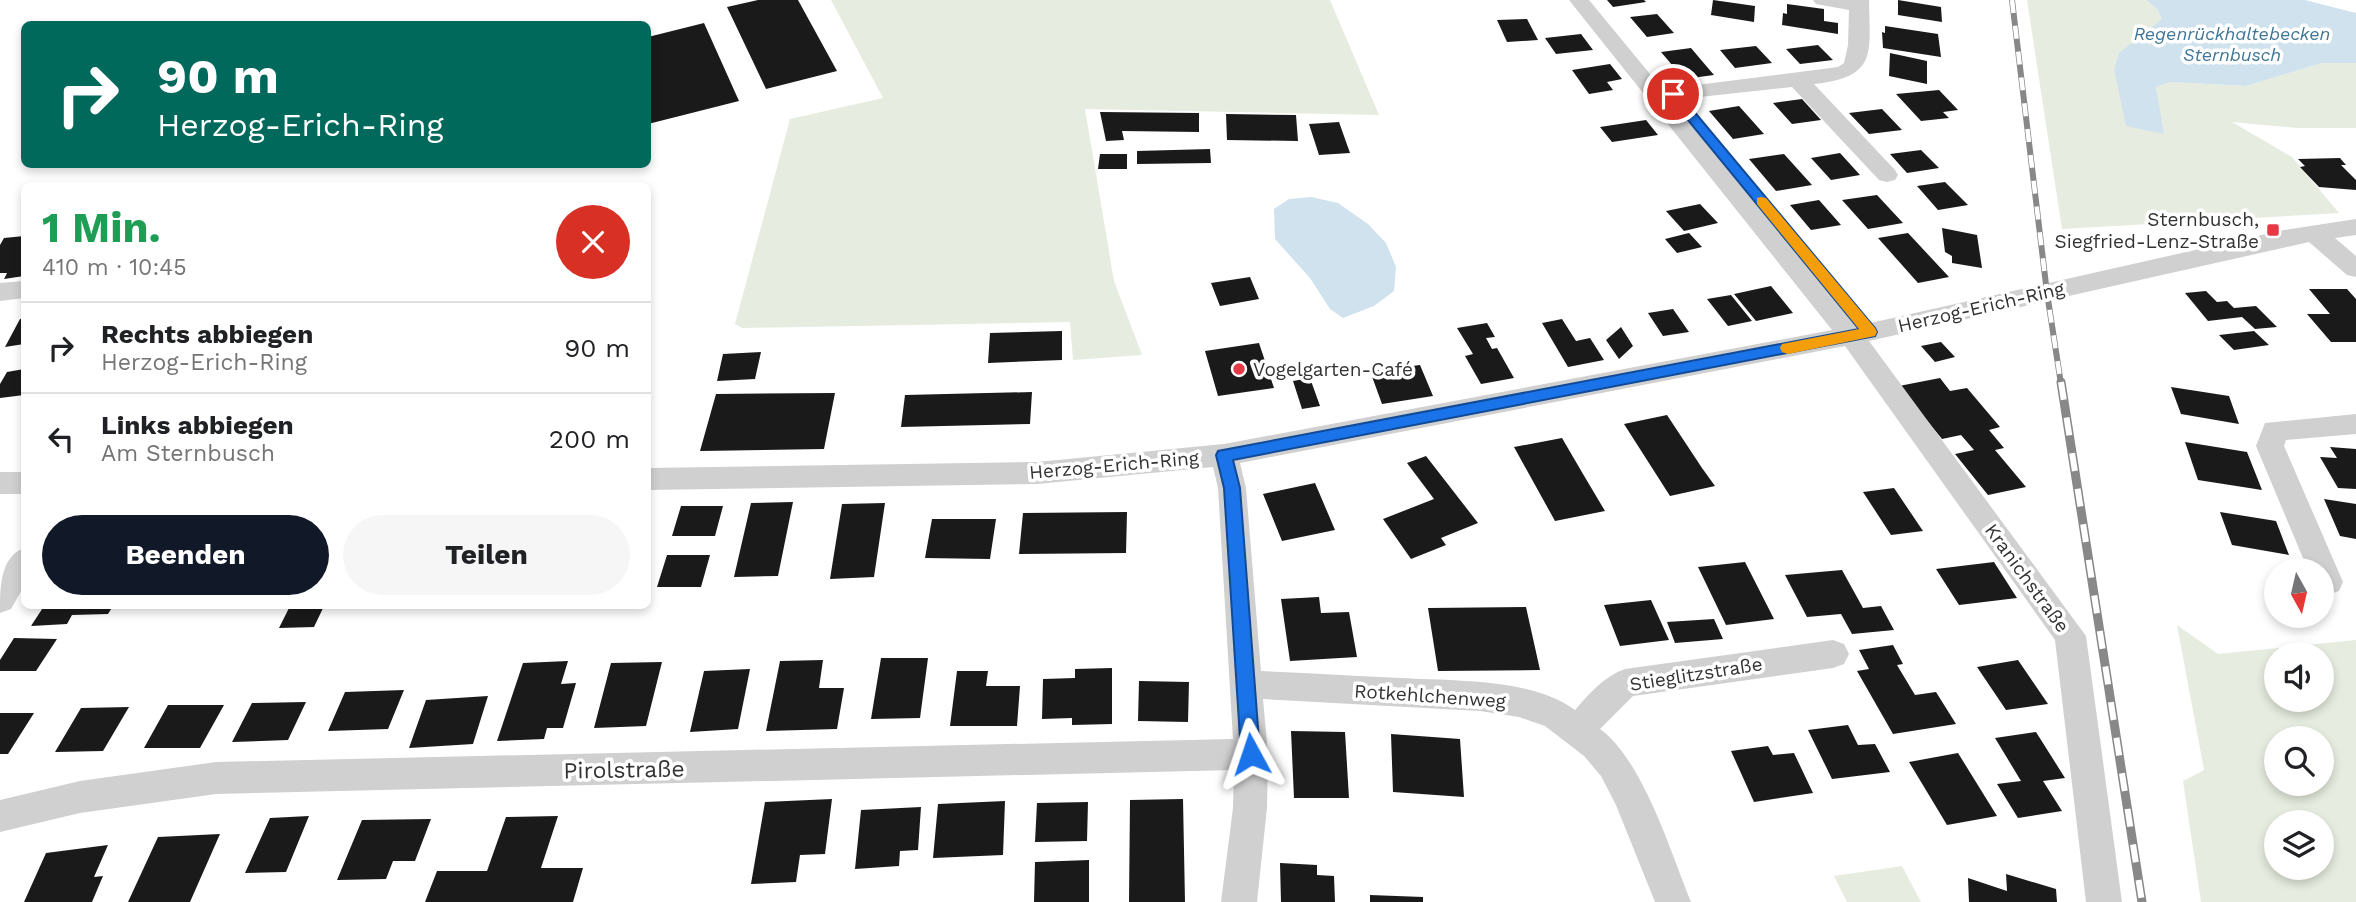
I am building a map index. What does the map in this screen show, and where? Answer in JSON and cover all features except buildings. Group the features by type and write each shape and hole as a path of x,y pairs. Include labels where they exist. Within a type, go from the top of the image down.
{"street":[{"path":"1579,0 1860,334"},
{"path":"1596,0 1673,94 1860,334"},
{"path":"1673,94 1798,80 1839,74 1851,68 1857,58 1859,3 1823,0"},
{"path":"1798,80 1887,175"},
{"name":"Herzog-Erich-Ring","path":"651,479 1037,473 1224,455 1860,334 2314,233 2356,227"},
{"path":"2314,233 2356,269"},
{"path":"0,292 21,290"},
{"name":"Kranichstraße","path":"1860,334 2070,636 2104,902"},
{"path":"2318,558 2270,446 2275,430 2356,424"},
{"path":"1224,455 1232,488 1251,754 1250,808 1240,902"},
{"path":"0,483 21,482"},
{"path":"0,600 21,565"},
{"name":"Stieglitzstraße","path":"1578,730 1606,698 1625,683 1833,654"},
{"name":"Rotkehlchenweg","path":"1244,684 1480,697 1519,702 1556,715 1578,730 1613,765 1630,797 1674,902"},
{"name":"Pirolstraße","path":"0,816 80,797 216,778 1251,754"}],"shaded area":[{"path":"831,0 1330,0 1379,115 1085,109 1114,281 1142,355 1073,360 1070,322 742,328 735,324 790,119 883,98"},
{"path":"2027,0 2146,0 2157,9 2162,19 2154,27 2126,125 2163,133 2156,87 2170,82 2246,86 2322,63 2356,63 2356,128 2297,128 2232,122 2292,157 2339,213 2062,229"},
{"path":"2177,625 2218,654 2264,649 2264,712 2334,712 2334,642 2356,640 2356,902 2201,902 2183,781 2204,770"},
{"path":"1902,866 1921,902 1847,902 1834,876"}],"water":[{"name":"Regenrückhaltebecken Sternbusch","path":"2146,0 2305,0 2356,13 2356,63 2322,63 2246,86 2170,82 2156,87 2164,134 2126,126 2114,69 2119,53 2162,19 2157,9"},
{"path":"1311,197 1338,203 1368,224 1386,243 1396,267 1394,291 1374,306 1343,318 1330,309 1310,278 1275,239 1274,209 1289,199"}],"railway":[{"path":"2012,0 2047,293 2061,384"},
{"path":"2061,382 2142,902"}],"slow traffic":[{"path":"1761,201 1869,332 1788,348"}],"place":[{"name":"Sternbusch, Siegfried-Lenz-Straße","path":"2273,230"},
{"name":"Vogelgarten-Café","path":"1239,369"}],"route":[{"path":"1251,754 1232,488 1224,455 1869,332 1673,94"}]}
